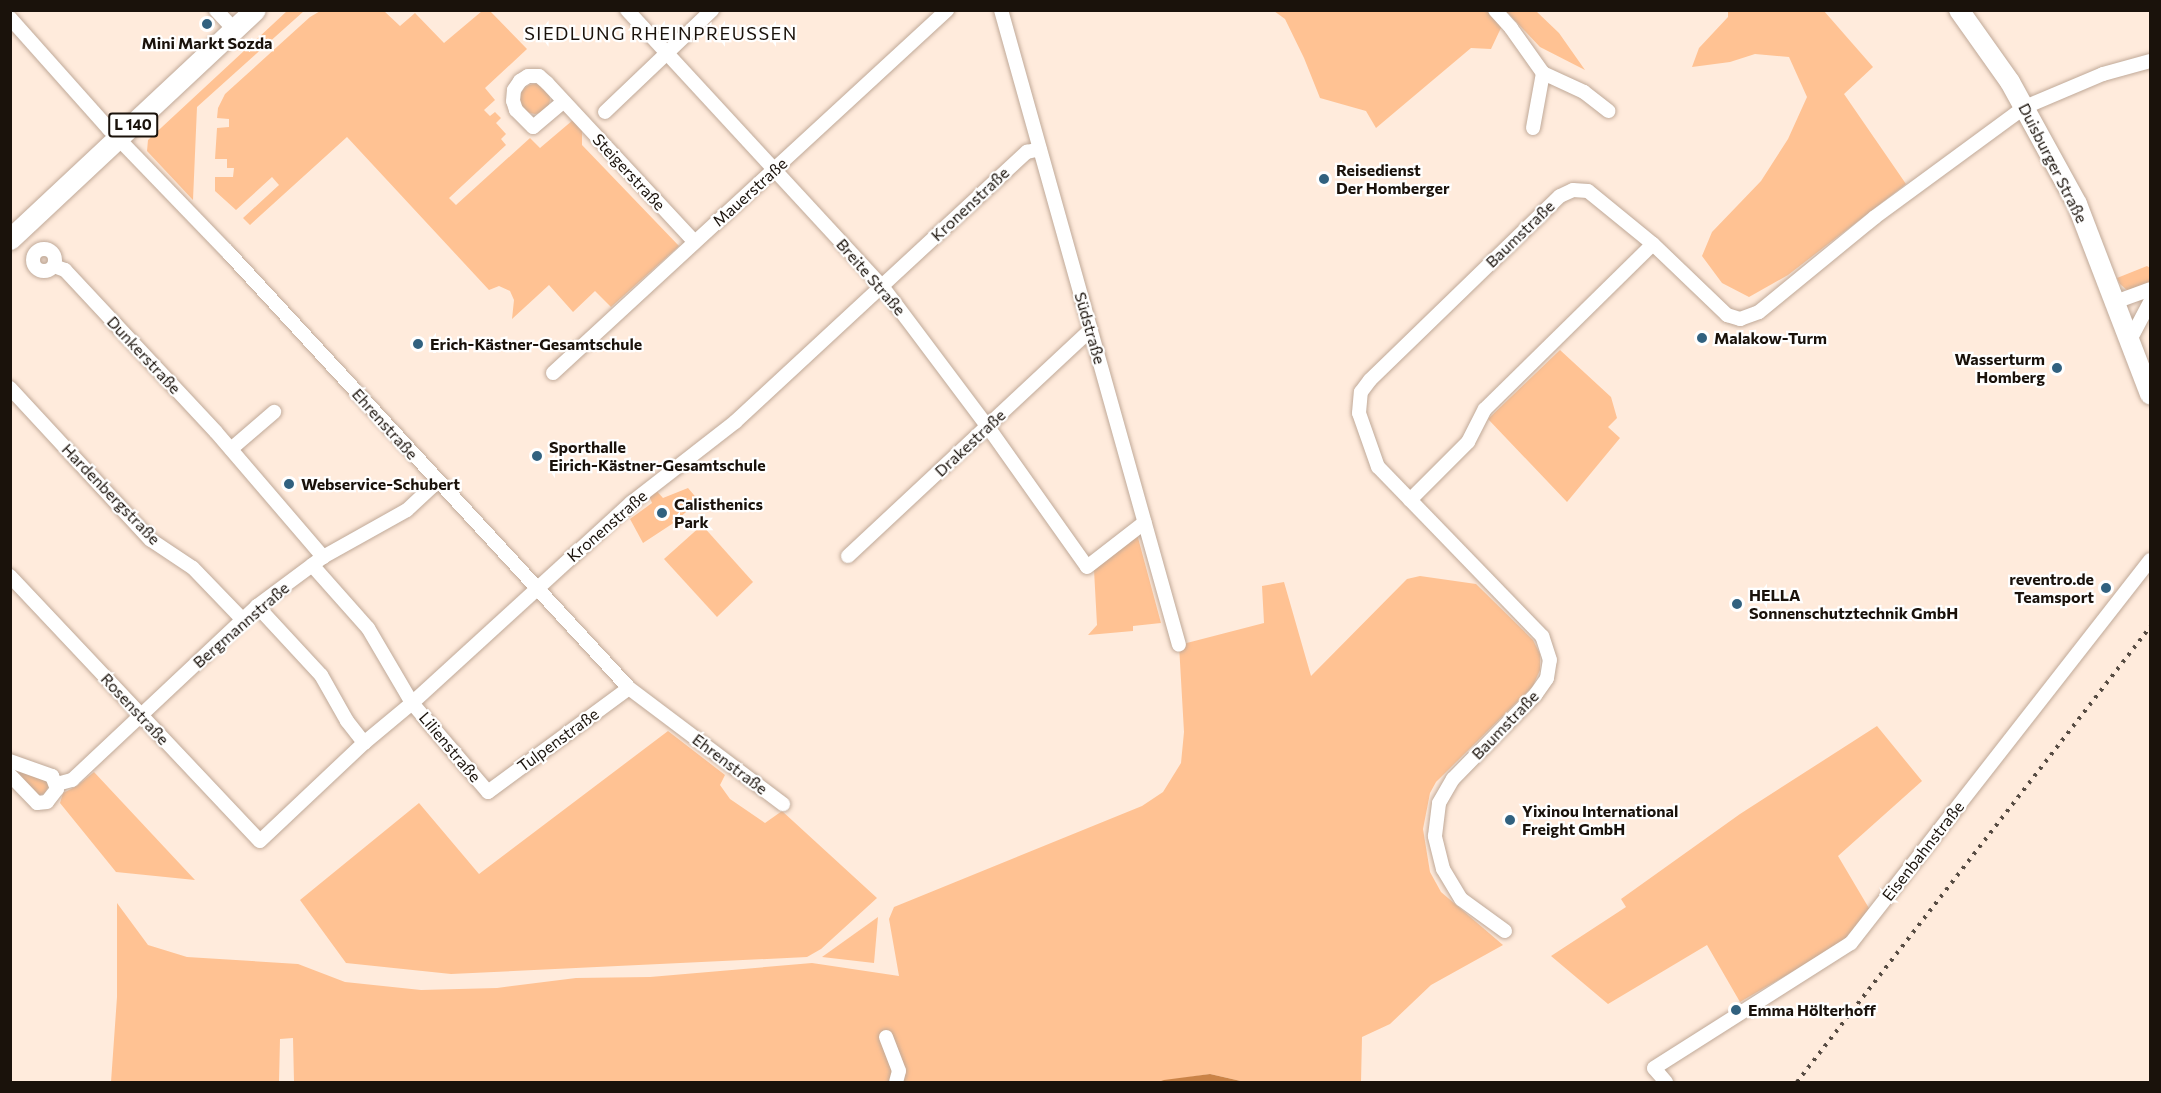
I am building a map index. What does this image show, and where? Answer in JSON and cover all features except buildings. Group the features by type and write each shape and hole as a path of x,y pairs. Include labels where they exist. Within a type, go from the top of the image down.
{"main road":[{"name":"L 140","path":"13,231 118,138 255,10"},
{"name":"Duisburger Straße","path":"1959,10 2025,107 2077,204 2151,394"}],"street":[{"path":"216,10 234,29"},
{"name":"Breite Straße","path":"627,10 773,171 882,286 988,427 1087,567 1145,522"},
{"path":"604,112 712,10"},
{"name":"Mauerstraße","path":"553,373 946,10"},
{"name":"Südstraße","path":"1001,10 1179,645"},
{"path":"1495,10 1511,28 1543,73 1584,92 1608,111"},
{"name":"Ehrenstraße","path":"10,18 118,138 227,251 629,688 783,804"},
{"name":"Baumstraße","path":"1505,931 1461,898 1443,869 1435,836 1439,803 1453,779 1536,694 1547,678 1550,660 1542,636 1378,466 1359,413 1361,392 1370,380 1560,196 1573,190 1588,191 1653,244 1727,315 1740,319 1759,312 1875,217 2025,107 2103,74 2151,61"},
{"path":"1533,128 1543,73"},
{"name":"Steigerstraße","path":"563,102 695,242"},
{"name":"Kronenstraße","path":"260,841 364,743 412,703 631,503 735,422 1027,152 1040,149"},
{"path":"1410,500 1468,442 1485,409 1653,244"},
{"name":"Dunkerstraße","path":"54,266 65,270 231,449 368,628 412,703"},
{"path":"2118,309 2150,298"},
{"path":"2130,340 2150,298"},
{"name":"Drakestraße","path":"848,556 1090,330"},
{"name":"Hardenbergstraße","path":"10,388 151,540 193,568 242,619"},
{"path":"231,449 274,412"},
{"name":"Bergmannstraße","path":"10,775 37,803 42,804 51,798 57,784 72,780 257,606 318,561 406,510 438,482"},
{"name":"Eisenbahnstraße","path":"1666,1083 1654,1068 1851,943 2151,560"},
{"name":"Rosenstraße","path":"10,576 260,841"},
{"path":"257,606 321,675 347,721 364,743"},
{"name":"Tulpenstraße","path":"488,792 629,688"},
{"name":"Lilienstraße","path":"412,703 488,792"},
{"path":"10,761 52,776 57,784"},
{"path":"886,1037 899,1071 896,1083"}],"shaded area":[{"path":"322,10 384,11 400,26 415,13 444,43 482,11 490,11 527,49 485,88 495,100 484,110 490,116 495,112 501,118 496,123 506,134 501,139 506,145 449,198 456,205 530,138 540,148 573,120 582,129 582,145 679,246 611,307 595,291 573,312 549,285 512,319 514,300 510,291 499,286 489,290 347,137 250,225 243,218 279,185 272,177 236,210 215,191 215,177 233,177 234,168 227,168 227,159 215,159 217,128 229,127 229,119 217,118 218,108 225,94 310,17"},
{"path":"287,11 304,11 197,107 193,200 147,151 148,140"},
{"path":"1274,11 1536,11 1559,33 1585,70 1540,47 1508,13 1491,49 1471,48 1376,128 1366,111 1320,98 1285,19"},
{"path":"1728,11 1824,11 1873,67 1844,94 1906,184 1788,275 1749,297 1722,283 1702,256 1712,232 1761,181 1788,139 1807,97 1789,57 1755,54 1730,62 1692,67 1699,48 1728,17"},
{"path":"535,84 541,85 549,93 549,105 541,113 535,114 529,113 521,105 520,99 521,93 529,85"},
{"path":"2147,266 2150,268 2148,283 2128,291 2120,284 2117,278"},
{"path":"1560,350 1611,397 1617,418 1608,427 1620,438 1567,502 1488,419"},
{"name":"Calisthenics Park","path":"654,488 663,498 688,488 699,501 672,524 643,543 630,519 652,503 648,493"},
{"path":"702,525 753,582 717,617 664,559"},
{"path":"1137,534 1161,623 1133,626 1133,631 1088,635 1097,625 1094,570"},
{"path":"1420,576 1476,584 1533,640 1540,654 1540,670 1533,686 1436,782 1430,793 1423,829 1430,872 1441,892 1503,945 1431,985 1390,1024 1362,1037 1361,1082 1245,1082 1210,1074 1158,1082 294,1082 293,1038 280,1039 279,1082 111,1082 117,997 117,903 148,945 187,957 298,964 345,982 421,990 497,988 576,978 650,977 812,963 899,976 889,919 894,907 1142,806 1163,792 1181,763 1184,732 1179,645 1264,623 1262,586 1284,582 1311,676 1407,579"},
{"path":"1877,726 1922,781 1838,856 1870,910 1847,940 1740,1002 1707,945 1608,1004 1551,956 1626,907 1621,899 1740,814"},
{"path":"668,731 725,775 720,785 730,799 765,823 782,811 877,898 821,949 807,957 451,974 346,963 300,900 419,803 479,874"},
{"path":"10,765 46,779 49,785 45,793 38,796 11,769"},
{"path":"94,772 195,880 116,872 60,803 63,793 77,786"},
{"path":"878,917 874,963 822,957"},
{"path":"1210,1074 1245,1082 1158,1082 1164,1080"}],"railway":[{"path":"1797,1082 2150,627"}],"place":[{"name":"Mini Markt Sozda","path":"207,24"},
{"name":"Reisedienst Der Homberger","path":"1324,179"},
{"name":"Malakow-Turm","path":"1702,338"},
{"name":"Erich-Kästner-Gesamtschule","path":"418,344"},
{"name":"Wasserturm Homberg","path":"2057,368"},
{"name":"Sporthalle Eirich-Kästner-Gesamtschule","path":"537,456"},
{"name":"Webservice-Schubert","path":"289,484"},
{"name":"Calisthenics Park","path":"662,513"},
{"name":"reventro.de Teamsport","path":"2106,588"},
{"name":"HELLA Sonnenschutztechnik GmbH","path":"1737,604"},
{"name":"Yixinou International Freight GmbH","path":"1510,820"},
{"name":"Emma Hölterhoff","path":"1736,1010"}],"district":[{"name":"SIEDLUNG RHEINPREUSSEN","path":"661,33"}]}
